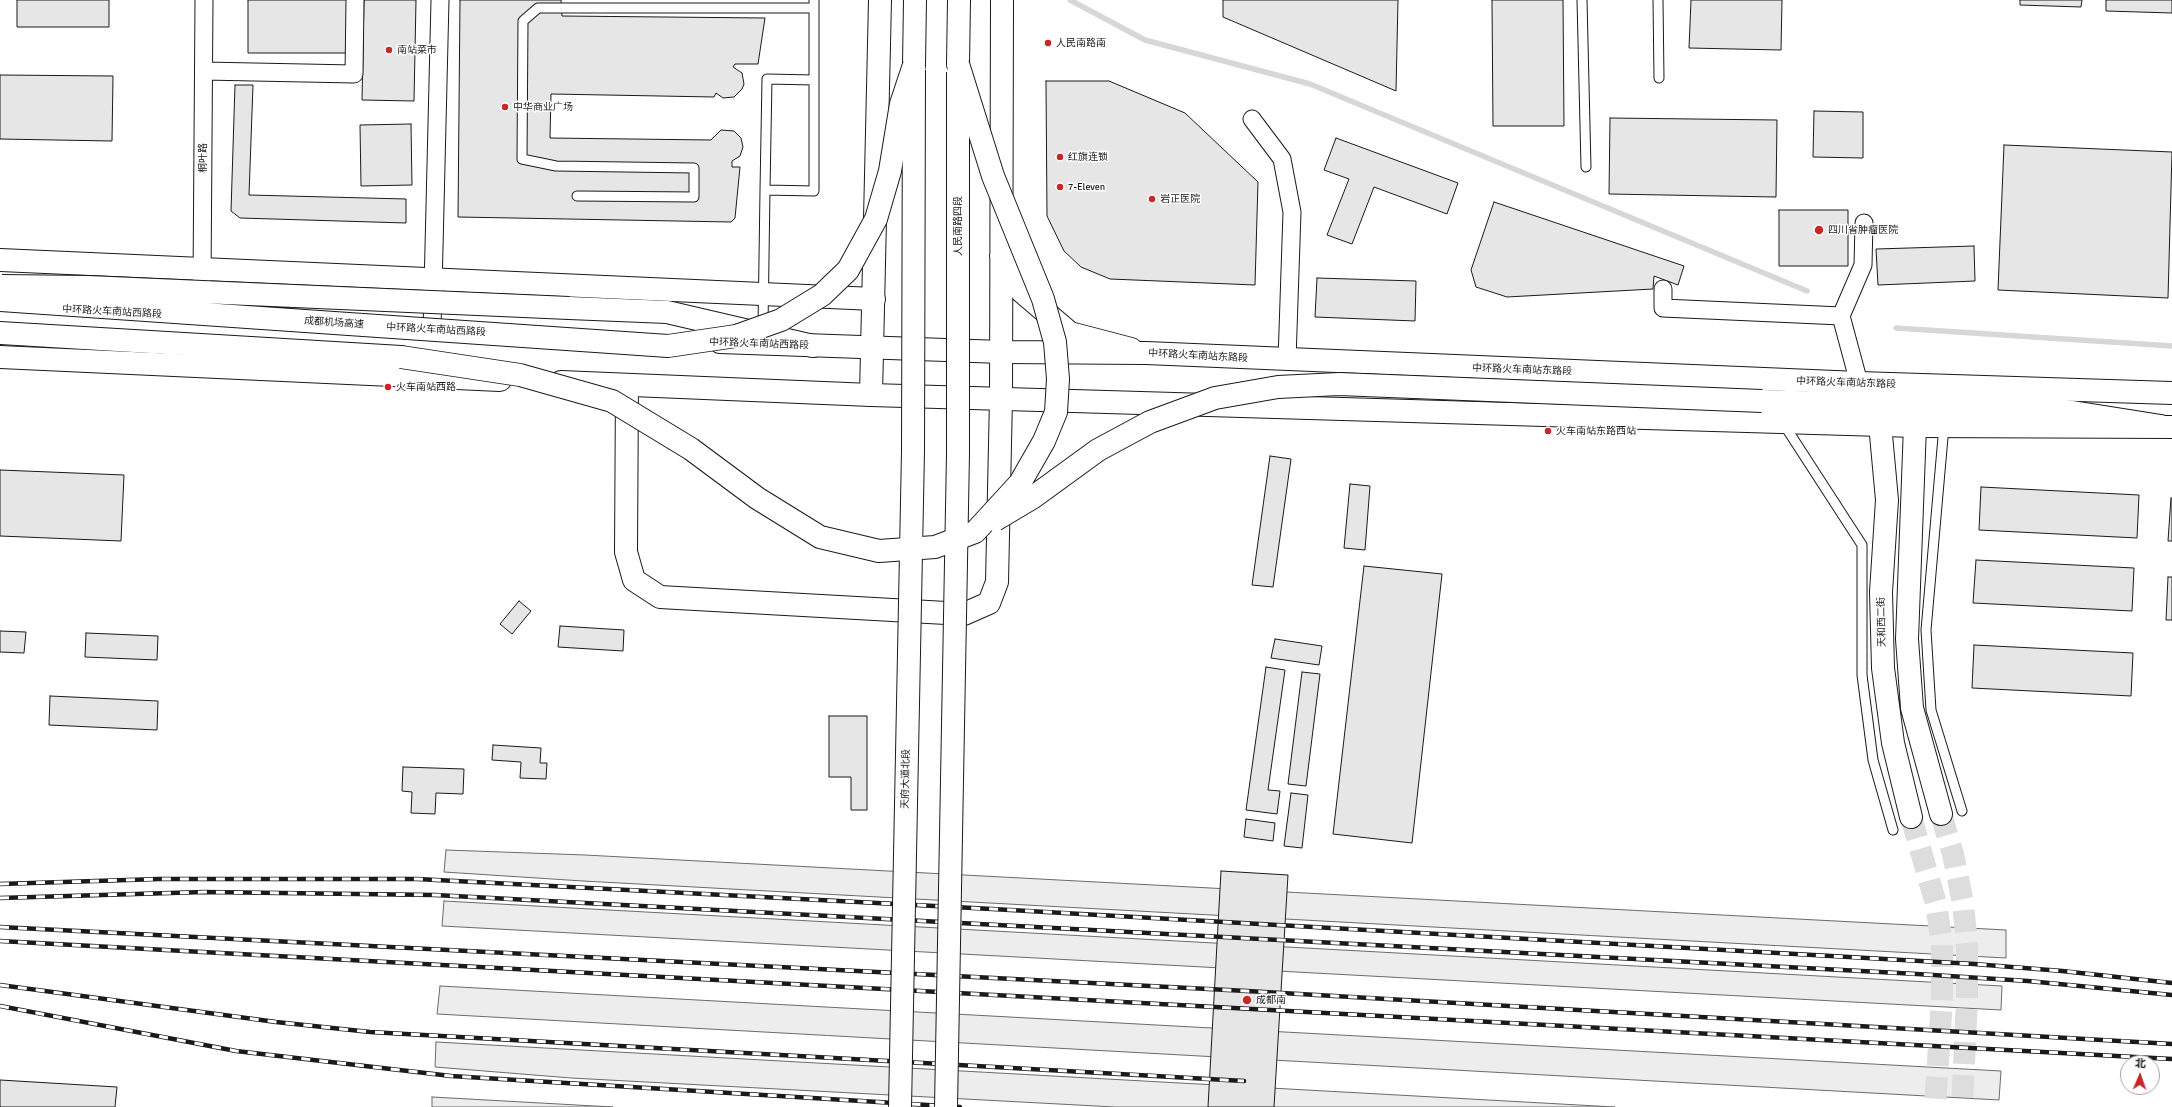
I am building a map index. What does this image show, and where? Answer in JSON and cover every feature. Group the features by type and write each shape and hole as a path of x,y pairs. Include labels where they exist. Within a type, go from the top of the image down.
{"main road":[{"path":"871,395 880,0"},
{"path":"914,65 915,0"},
{"name":"人民南路四段","path":"946,1107 958,453 959,0"},
{"path":"627,385 626,552 634,580 660,597 964,614 989,603 997,582 1002,352 1002,0"},
{"path":"958,64 992,176 1043,299 1055,342 1058,379 1056,412 1044,441 1020,483 976,532"},
{"name":"成都机场高速","path":"0,300 668,346 736,336 781,320 822,295 848,270 876,219 890,170 901,104 914,65"},
{"name":"天府大道北段","path":"900,1107 913,451 914,65"},
{"path":"1001,255 1022,292 1070,333 1146,353"},
{"path":"0,260 434,278 763,295 874,299"},
{"path":"0,286 88,287 667,312 763,339"},
{"name":"中环路火车南站西路段","path":"0,307 432,330 763,339 813,346 872,348"},
{"path":"0,333 401,357 520,374 612,401 691,449 757,498 820,537 879,551 934,547 976,532 1032,498 1098,450 1150,422 1215,398 1278,387 1339,384 1762,401 2060,410 2166,427"},
{"name":"中环路火车南站东路段","path":"872,348 1002,352 1146,353 1859,383 2172,393"},
{"path":"0,357 871,395 1915,426 2166,427"},
{"name":"天和西二街","path":"1880,424 1887,500 1881,592 1883,668 1893,743 1911,817"},
{"path":"1915,426 1907,639 1912,708 1941,814"}],"street":[{"name":"桐叶路","path":"202,317 204,0"},
{"path":"204,71 354,74 355,0"},
{"path":"432,330 440,0"},
{"path":"1252,119 1282,159 1292,212 1287,360"},
{"path":"1859,383 1842,316 1863,265 1864,223"},
{"path":"1663,289 1663,308 1842,316"}],"lane":[{"path":"1582,0 1586,167"},
{"path":"1658,0 1659,78"},
{"path":"577,196 694,197 694,168 556,166 522,159 523,21 538,8 561,6 766,8 814,4 814,191 765,190"},
{"path":"763,339 767,79 814,80"},
{"path":"1782,422 1862,545 1862,676 1873,760 1893,830"},
{"path":"1944,425 1926,630 1931,710 1962,811"}],"shaded area":[{"path":"446,850 585,855 2006,930 2006,958 583,881 444,872"},
{"path":"444,901 2002,986 2001,1010 442,926"},
{"path":"440,986 2001,1071 1999,1100 437,1014"},
{"path":"436,1042 1615,1107 1115,1107 571,1078 435,1067"},
{"path":"432,1097 613,1107 432,1107"}],"building":[{"path":"17,0 109,0 109,27 17,27"},
{"path":"248,0 349,0 349,53 248,53"},
{"name":"南站菜市","path":"364,0 416,0 414,101 362,100"},
{"name":"中华商业广场","path":"460,0 561,0 562,16 765,18 758,64 735,64 733,67 742,73 744,84 742,89 734,97 723,98 716,93 714,97 551,94 550,138 711,140 721,130 734,131 741,138 743,147 740,156 732,161 732,167 740,167 735,218 731,222 458,217"},
{"path":"1223,0 1398,0 1396,91 1223,17"},
{"path":"1492,0 1563,0 1564,126 1493,126"},
{"path":"1691,0 1782,0 1781,50 1689,48"},
{"path":"2020,0 2082,0 2081,7 2020,5"},
{"path":"2106,0 2172,0 2172,13 2106,11"},
{"path":"0,75 113,76 112,141 0,139"},
{"name":"岩正医院","path":"1046,81 1109,81 1185,113 1258,182 1255,285 1110,279 1081,267 1064,251 1047,216"},
{"path":"235,85 253,85 249,195 406,199 406,223 240,218 231,211"},
{"path":"1814,111 1863,112 1863,158 1813,157"},
{"path":"1610,118 1777,120 1776,197 1609,194"},
{"path":"411,124 412,185 361,186 360,125"},
{"path":"1336,138 1458,183 1447,214 1374,187 1352,244 1327,235 1349,179 1324,170"},
{"path":"2004,145 2172,152 2168,298 1998,290"},
{"path":"1494,202 1684,266 1678,285 1654,276 1653,289 1507,297 1476,287 1471,270"},
{"path":"1779,210 1848,210 1848,266 1779,266"},
{"path":"1974,246 1975,281 1878,285 1876,249"},
{"path":"1317,278 1416,281 1415,321 1315,317"},
{"path":"1270,456 1291,459 1273,587 1252,585"},
{"path":"0,470 124,475 121,541 0,536"},
{"path":"1350,484 1370,486 1365,550 1344,548"},
{"path":"1981,487 2139,495 2137,538 1979,530"},
{"path":"2171,498 2172,541 2168,541"},
{"path":"1976,560 2134,568 2132,611 1973,603"},
{"path":"1364,566 1442,574 1412,843 1333,834"},
{"path":"2168,577 2172,577 2172,620 2166,620"},
{"path":"519,601 531,611 512,634 500,624"},
{"path":"560,626 624,630 623,651 558,647"},
{"path":"0,631 26,632 24,653 0,652"},
{"path":"86,633 158,636 157,660 85,657"},
{"path":"1275,639 1322,646 1319,665 1271,658"},
{"path":"1974,645 2133,653 2131,696 1972,688"},
{"path":"1266,667 1285,670 1268,790 1280,791 1277,814 1246,810"},
{"path":"1302,672 1320,674 1306,786 1288,784"},
{"path":"50,696 158,701 157,730 49,725"},
{"path":"829,716 867,716 867,810 851,810 851,777 829,777"},
{"path":"493,745 541,748 540,763 547,763 546,779 520,778 521,762 492,760"},
{"path":"403,767 464,769 463,794 436,793 435,814 411,813 412,792 402,791"},
{"path":"1291,793 1308,795 1302,848 1284,846"},
{"path":"1246,819 1275,823 1273,841 1244,837"},
{"path":"1221,871 1288,875 1274,1107 1208,1107"},
{"path":"0,1080 117,1087 115,1107 0,1107"}],"waterway":[{"path":"1070,0 1145,40 1310,84 1807,291"},
{"path":"1896,328 2172,346"}],"tunnel":[{"path":"1941,814 1953,854 1963,903 1967,946 1967,1000 1962,1107"},
{"path":"1911,817 1936,904 1942,944 1942,1000 1935,1107"}],"railway":[{"path":"0,884 159,879 417,879 992,909 1974,964 2062,971 2172,983"},
{"path":"0,898 204,892 435,895 1917,974 2028,981 2172,995"},
{"path":"0,927 1247,991 2172,1044"},
{"path":"0,941 2172,1059"},
{"path":"0,985 276,1022 370,1032 1244,1081"},
{"path":"0,1006 236,1051 451,1076 960,1107"}],"place":[{"name":"人民南路南","path":"1048,43"},
{"name":"南站菜市","path":"389,50"},
{"name":"中华商业广场","path":"505,107"},
{"name":"红旗连锁","path":"1060,157"},
{"name":"7-Eleven","path":"1060,187"},
{"name":"岩正医院","path":"1152,199"},
{"name":"四川省肿瘤医院","path":"1819,230"},
{"name":"火车南站西路","path":"388,387"},
{"name":"火车南站东路西站","path":"1548,431"},
{"name":"成都南","path":"1247,1000"}]}
